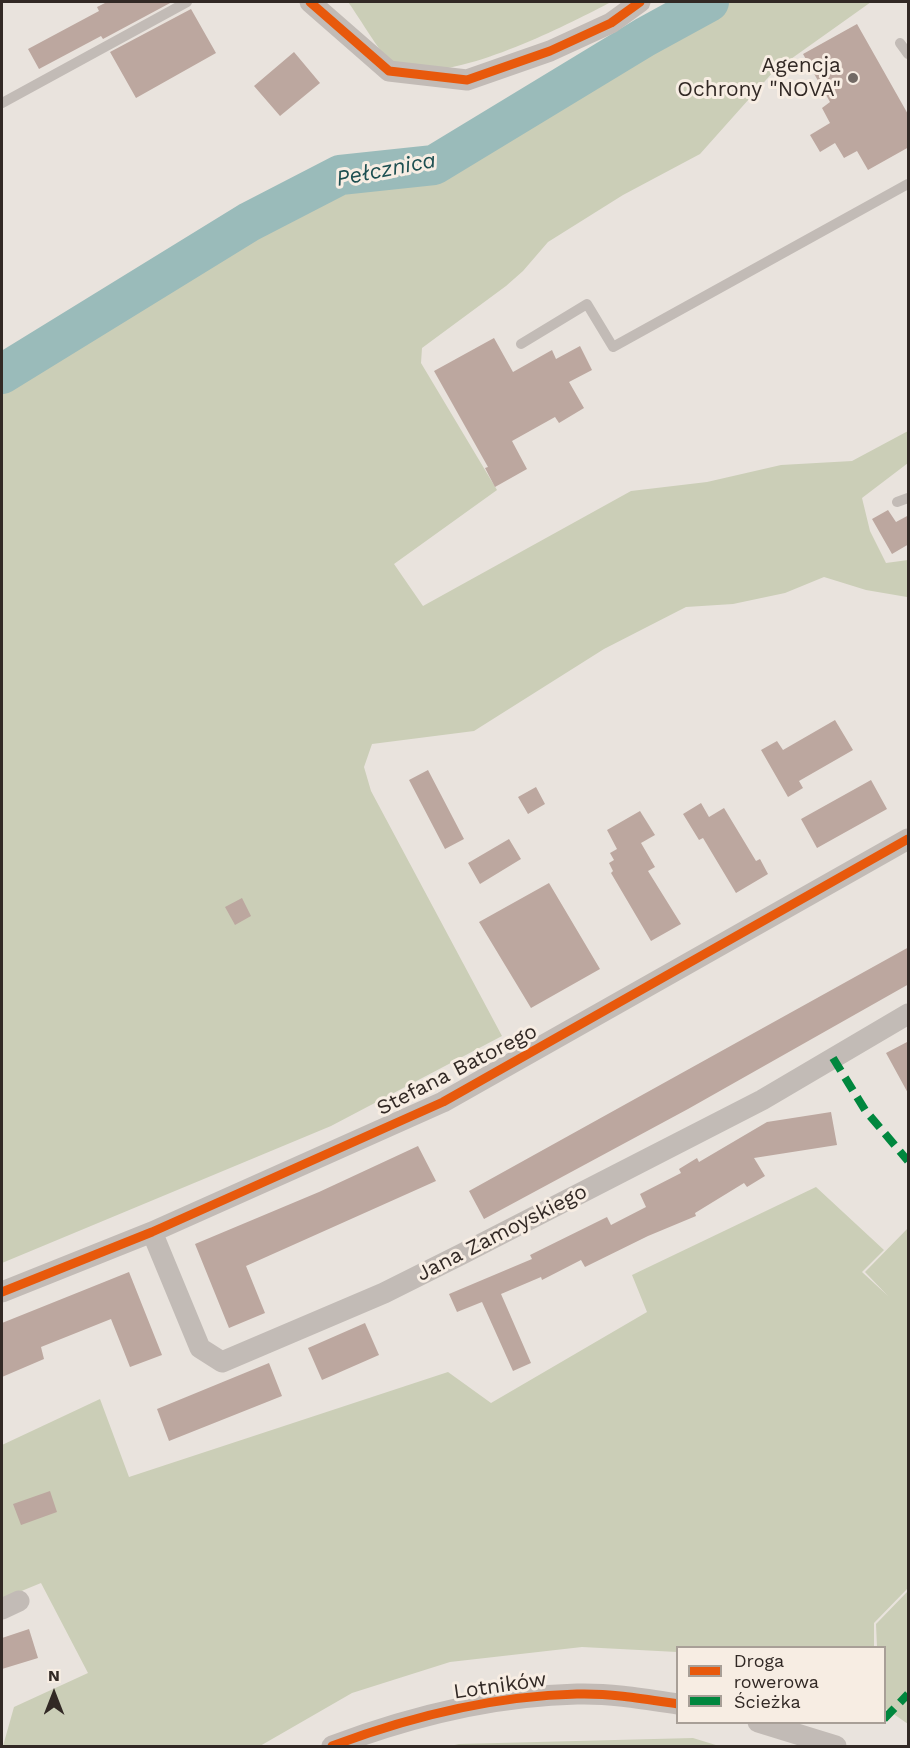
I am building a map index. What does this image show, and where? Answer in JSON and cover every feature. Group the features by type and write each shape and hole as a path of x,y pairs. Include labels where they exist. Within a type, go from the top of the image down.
{"street":[{"path":"310,5 389,71 467,80 550,51 611,23 640,2"},
{"name":"Stefana Batorego","path":"2,1292 152,1232 443,1102 909,839"},
{"name":"Jana Zamoyskiego","path":"152,1232 200,1348 222,1362 384,1293 452,1259 762,1100 909,1014"},
{"name":"Lotników","path":"332,1746 418,1718 503,1701 578,1694 676,1704"},
{"path":"764,1724 836,1746"}],"lane":[{"path":"2,103 187,2"},
{"path":"900,43 909,54"},
{"path":"521,344 587,304 612,347 909,184"},
{"path":"897,502 909,498"}],"green space":[{"path":"348,2 611,2 505,51 445,69 418,71 396,67 391,63"},
{"path":"683,2 871,2 774,71 700,154 623,195 548,242 523,271 506,286 422,348 421,363 497,490 394,564 423,606 631,491 707,482 781,465 852,461 908,431 908,463 862,498 870,531 886,563 908,560 907,597 866,590 824,577 785,593 733,604 686,607 604,649 474,731 372,744 364,767 371,791 502,1036 331,1126 2,1263 2,360 253,209 330,167 363,161 422,165 475,148 544,97"},
{"path":"816,1187 884,1250 862,1272 888,1296 865,1272 908,1228 908,1588 874,1623 874,1646 676,1646 676,1652 582,1647 450,1662 352,1693 260,1746 3,1746 14,1707 88,1673 41,1583 2,1599 2,1445 100,1399 129,1477 448,1372 491,1403 647,1312 632,1275"},
{"path":"908,1591 908,1724 886,1709 886,1646 877,1646 876,1624"},
{"path":"693,1738 719,1746 450,1746 459,1744"}],"building":[{"path":"107,2 172,2 103,39 101,36 39,69 28,49 99,11 97,7"},
{"path":"191,9 216,53 136,98 110,52"},
{"path":"857,24 909,116 909,147 868,170 857,151 844,158 835,143 820,152 810,135 830,123 822,108 830,102 803,54"},
{"path":"294,52 320,83 280,116 254,86"},
{"path":"494,338 513,372 552,350 556,359 580,346 592,370 569,382 584,408 559,423 555,417 512,441 527,469 495,487 485,468 488,467 434,371"},
{"path":"888,510 896,522 909,515 909,544 892,554 872,519"},
{"path":"835,720 853,750 799,781 803,788 788,797 761,750 777,741 783,750"},
{"path":"428,770 464,839 445,849 409,780"},
{"path":"871,780 887,809 817,848 801,819"},
{"path":"536,787 545,804 528,814 518,797"},
{"path":"701,803 709,817 724,808 756,861 760,859 768,874 736,893 703,838 699,840 683,814"},
{"path":"640,811 655,835 641,843 655,867 648,871 681,924 651,941 611,873 613,871 609,863 614,860 610,853 617,849 607,830"},
{"path":"509,839 521,859 480,884 468,863"},
{"path":"549,883 600,969 531,1008 479,922"},
{"path":"242,898 251,916 235,925 225,907"},
{"path":"909,947 909,984 688,1109 484,1219 469,1191"},
{"path":"909,1041 909,1095 886,1053"},
{"path":"831,1112 837,1145 754,1158 765,1176 747,1187 744,1183 695,1213 696,1216 648,1236 585,1267 581,1260 542,1280 541,1277 501,1294 531,1363 513,1371 482,1302 457,1312 449,1294 532,1259 530,1255 607,1217 611,1225 646,1207 640,1194 681,1173 679,1169 697,1158 699,1162 767,1122"},
{"path":"418,1146 436,1181 246,1266 265,1313 229,1328 195,1244 319,1192"},
{"path":"129,1272 162,1355 130,1367 111,1319 41,1347 44,1359 2,1377 2,1323"},
{"path":"365,1323 379,1355 322,1380 308,1348"},
{"path":"269,1363 282,1396 169,1441 157,1409"},
{"path":"50,1491 57,1512 21,1525 13,1504"},
{"path":"29,1629 38,1658 2,1669 2,1638"}],"waterway":[{"name":"Pełcznica","path":"2,374 249,222 340,175 434,165 645,37 709,2"}],"marked path":[{"path":"833,1058 865,1110 908,1161"},
{"path":"886,1717 908,1694"}],"cycle path":[{"path":"310,2 389,71 467,80 550,51 611,23 640,2"},
{"path":"2,1292 152,1232 443,1102 908,839"},
{"path":"332,1746 421,1717 515,1699 589,1694 676,1704"}],"place":[{"name":"Agencja Ochrony \"NOVA\"","path":"853,78"}]}
